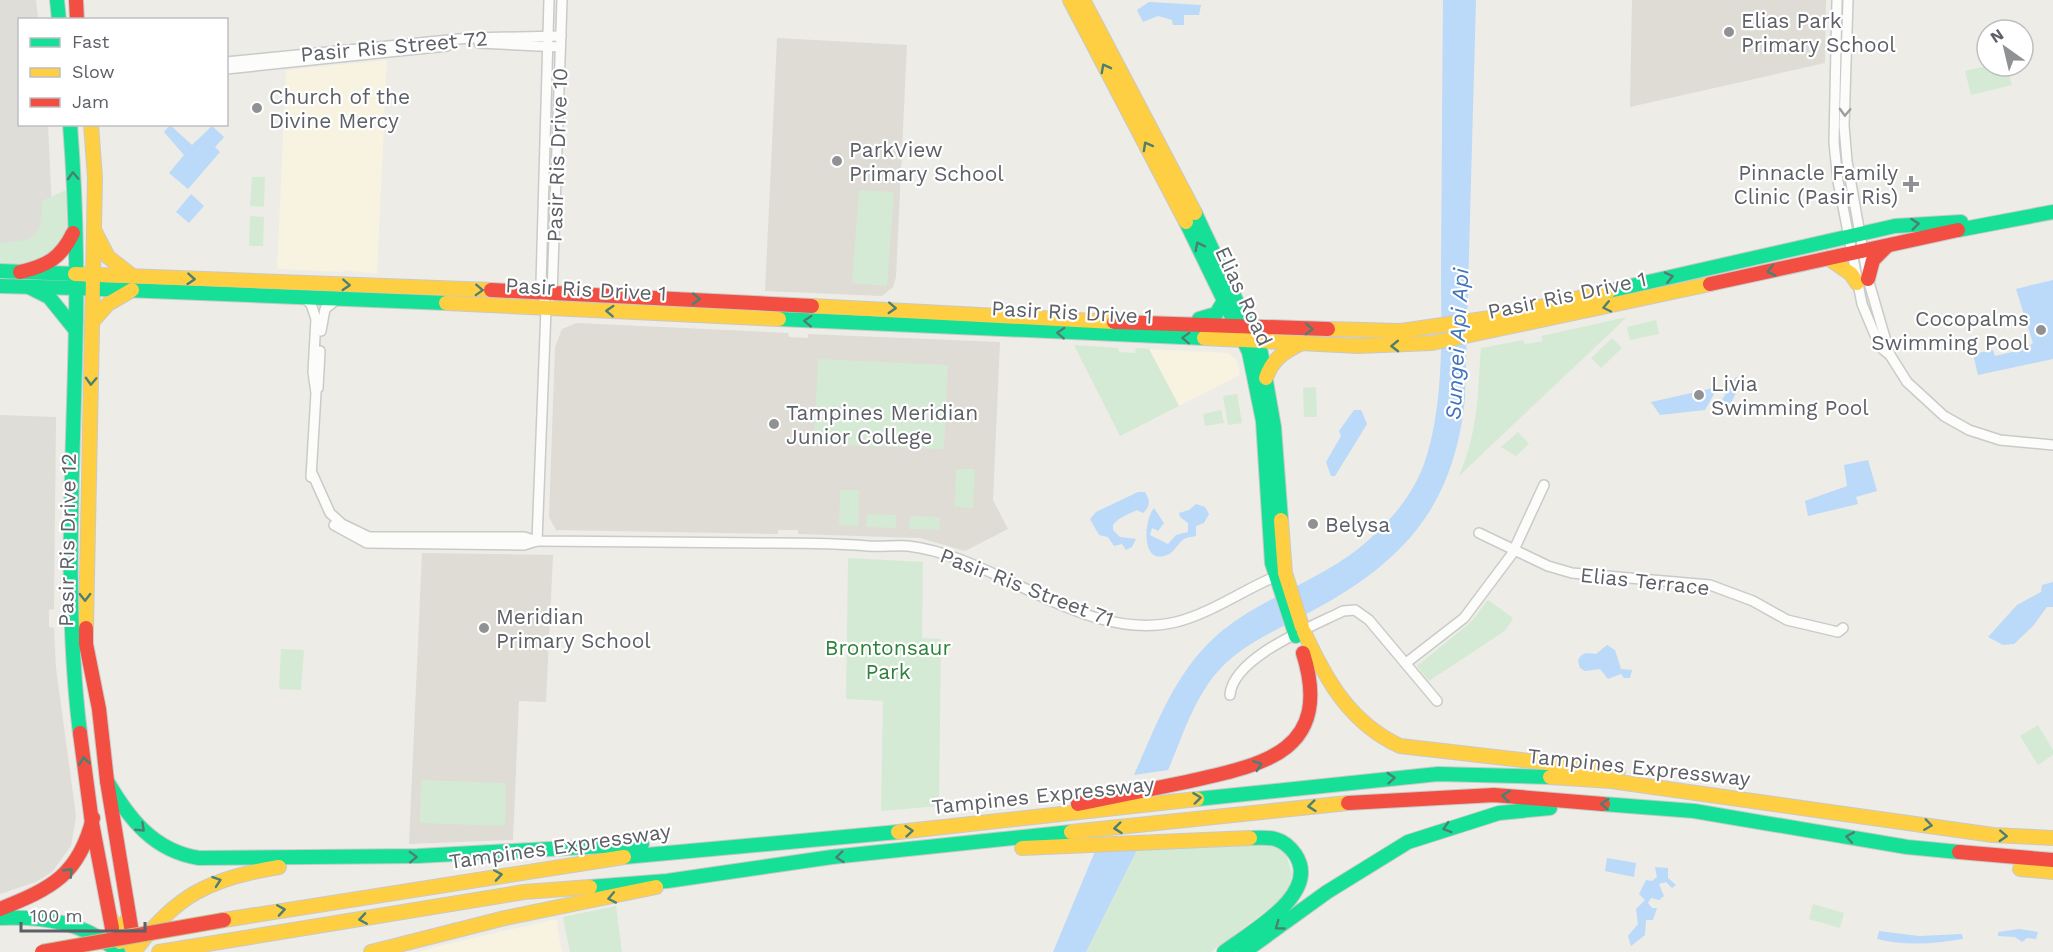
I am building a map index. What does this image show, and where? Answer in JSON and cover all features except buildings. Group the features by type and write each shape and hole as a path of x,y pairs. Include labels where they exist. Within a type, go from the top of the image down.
{"main road":[{"path":"57,0 59,18"},
{"path":"76,0 77,18"},
{"name":"Elias Road","path":"1070,0 1225,299 1247,333 1263,421 1281,580 1297,627"},
{"name":"Elias Road","path":"1083,0 1247,333 1266,378 1274,427 1281,580"},
{"name":"Pasir Ris Drive 12","path":"70,126 76,224 72,646 77,714 116,951"},
{"name":"Pasir Ris Drive 12","path":"91,126 95,178 85,570 86,644 99,708 107,781 136,951"},
{"name":"Pasir Ris Drive 1","path":"134,282 304,298 546,309 1247,333 1432,328 1479,320 1921,222 1971,222 2053,204"},
{"name":"Pasir Ris Drive 1","path":"0,271 75,274 93,281 226,281 547,292 1167,324 1247,333 1302,343 1358,346 1432,344 1887,246 1918,237 2053,212"},
{"path":"20,272 49,265 60,256 76,224"},
{"path":"92,227 110,260 134,282 108,304 92,322"},
{"path":"1828,258 1862,281 1873,260 1887,246"},
{"name":"Pasir Ris Drive 1","path":"0,286 75,288 93,281"},
{"path":"32,288 49,297 74,328"},
{"path":"1167,324 1214,316 1220,311 1225,299"},
{"path":"1266,378 1269,364 1275,357 1302,343"},
{"path":"1297,627 1348,710 1365,728 1382,740 1400,746 1616,771 1787,804"},
{"path":"1035,817 1098,798 1246,769 1269,761 1283,752 1296,738 1314,700 1313,682 1297,627"},
{"name":"Tampines Expressway","path":"42,952 555,866 686,850 830,838 1344,782 1438,774 1499,774 1611,781 1787,804 1993,835 2053,838"},
{"path":"107,781 121,806 133,820 173,853 211,858 355,859 494,855 685,841 830,838"},
{"name":"Tampines Expressway","path":"159,952 524,892 667,881 877,853 1356,802 1494,795 1694,811 1907,847 2053,860"},
{"path":"1244,952 1327,892 1408,842 1499,813 1546,808 1564,802"},
{"path":"0,909 58,883 77,864 89,838 93,818"},
{"path":"877,853 1275,837 1292,846 1302,868 1298,891 1290,902 1224,952"},
{"path":"1907,847 1982,866 2053,872"},
{"path":"110,918 136,951 179,900 206,884 249,871 355,859"},
{"path":"371,952 505,918 642,892 667,881"},
{"path":"0,918 51,921 85,930 116,951 129,915"}],"street":[{"name":"Pasir Ris Drive 10","path":"547,292 546,96 549,0"},
{"name":"Pasir Ris Drive 10","path":"537,541 562,0"},
{"path":"1837,0 1834,143 1862,281 1890,355 1907,382 1944,416 1969,430 2000,440 2053,445"},
{"path":"1848,0 1844,126 1854,237"},
{"name":"Pasir Ris Street 72","path":"228,62 470,38 561,36"},
{"name":"Pasir Ris Street 72","path":"228,69 465,44 561,47"},
{"path":"546,96 558,96"},
{"name":"Pasir Ris Street 71","path":"304,298 311,304 315,313 313,372 316,393 311,484 325,516 338,528 367,543 524,545 537,541 907,546 932,550 1068,606 1113,622 1131,624 1177,622 1281,580"},
{"name":"Pasir Ris Street 71","path":"316,393 319,387 323,314 337,299"},
{"path":"1406,663 1464,618 1514,550 1544,485"},
{"name":"Elias Terrace","path":"1479,533 1572,573 1710,585 1753,601 1787,620 1838,632 1843,628"},
{"path":"1230,695 1231,685 1242,669 1297,627 1343,610 1355,610 1369,620 1437,701"}],"shaded area":[{"path":"0,0 36,0 38,18 18,18 18,126 48,126 53,230 0,255"},
{"name":"Elias Park Primary School","path":"1632,0 1826,0 1825,63 1630,107"},
{"name":"ParkView Primary School","path":"777,38 907,45 896,277 893,287 882,296 765,291"},
{"path":"387,60 377,274 343,270 343,272 277,269 286,70"},
{"name":"Tampines Meridian Junior College","path":"577,323 788,333 789,337 808,338 808,334 1000,342 993,500 1008,529 965,551 920,538 798,534 798,530 778,530 778,534 556,530 549,517 555,347 562,329"},
{"path":"1149,349 1228,353 1237,360 1240,375 1179,406"},
{"path":"0,415 56,417 54,609 49,610 49,627 54,628 56,668 76,816 71,846 52,872 36,882 0,894"},
{"name":"Meridian Primary School","path":"422,553 553,555 546,702 519,701 513,840 409,844"},
{"path":"556,919 562,952 419,952 434,947"}],"green space":[{"path":"1975,69 1975,78 2010,78 2012,85 1971,95 1965,71"},
{"path":"252,177 265,177 264,207 250,206"},
{"path":"70,188 72,227 48,260 0,266 0,243 22,241 34,235 40,223 42,201"},
{"path":"859,190 894,192 887,286 852,283"},
{"path":"250,216 264,217 263,246 249,246"},
{"path":"1627,317 1459,476 1474,428 1481,348 1523,340 1525,344 1543,341 1541,336"},
{"path":"1656,320 1659,334 1630,340 1627,327"},
{"path":"1612,338 1622,348 1601,368 1591,358"},
{"path":"1074,345 1118,348 1119,352 1135,353 1136,348 1149,349 1179,406 1120,436"},
{"path":"818,359 948,365 944,449 814,444"},
{"path":"1316,387 1317,417 1304,417 1303,388"},
{"path":"1237,394 1242,423 1228,425 1223,396"},
{"path":"1221,410 1224,423 1205,426 1203,414"},
{"path":"1518,432 1529,444 1516,456 1501,447"},
{"path":"956,469 975,469 973,508 955,507"},
{"path":"840,490 859,490 858,526 839,525"},
{"path":"867,514 896,515 896,528 866,527"},
{"path":"910,516 940,517 939,530 909,529"},
{"name":"Brontonsaur Park","path":"848,558 923,562 922,638 941,639 939,806 881,811 883,701 846,699"},
{"path":"1488,600 1513,618 1506,630 1429,681 1417,666 1470,623"},
{"path":"281,649 304,650 301,690 279,689"},
{"path":"2038,725 2053,750 2053,755 2038,765 2020,736"},
{"path":"421,780 506,783 505,826 420,823"},
{"path":"1266,842 1276,846 1286,855 1292,873 1290,886 1279,901 1211,952 1086,952 1138,848"},
{"path":"1813,904 1844,913 1840,928 1809,919"},
{"path":"616,906 622,952 570,952 563,917"}],"water":[{"name":"Sungei Api Api","path":"1443,0 1476,0 1465,398 1459,436 1450,470 1436,500 1419,526 1398,550 1374,572 1345,592 1263,637 1230,659 1203,692 1168,770 1134,775 1170,697 1193,661 1207,645 1241,617 1356,551 1398,510 1422,469 1432,435 1441,362"},
{"path":"1149,2 1201,5 1199,15 1184,15 1184,25 1173,25 1172,20 1158,16 1143,22 1137,10"},
{"path":"171,126 192,145 212,126 224,137 215,147 220,152 188,189 169,173 184,155 164,132"},
{"path":"191,194 204,206 189,223 176,212"},
{"name":"Cocopalms Swimming Pool","path":"2053,280 2053,359 1978,375 1973,354 1993,350 1995,356 2025,349 2033,343 2016,289"},
{"name":"Livia Swimming Pool","path":"1736,377 1743,379 1731,403 1719,405"},
{"name":"Livia Swimming Pool","path":"1718,387 1705,410 1660,415 1651,402"},
{"path":"1354,410 1361,410 1367,424 1335,476 1331,476 1326,462 1341,436 1339,431"},
{"path":"1868,460 1877,491 1856,497 1858,504 1808,516 1805,501 1847,486 1844,465"},
{"path":"1138,492 1145,492 1148,498 1149,503 1146,510 1143,513 1137,510 1120,518 1113,525 1113,530 1120,537 1136,539 1132,547 1126,550 1122,544 1114,546 1108,537 1099,535 1090,519 1096,512"},
{"path":"1196,504 1205,507 1209,514 1204,523 1196,526 1196,536 1183,540 1168,555 1157,556 1151,553 1148,547 1147,530 1154,508 1164,523 1158,531 1152,528 1150,535 1168,544 1176,535 1188,532 1188,523 1180,517 1179,513 1189,510"},
{"path":"2053,582 2053,607 2047,607 2033,626 2014,644 2003,645 1988,637 2017,605 2041,592 2042,585"},
{"path":"1607,645 1615,650 1621,669 1632,670 1630,678 1624,678 1621,674 1608,679 1600,669 1585,671 1580,668 1578,661 1581,656 1586,653 1596,654"},
{"path":"1138,848 1086,952 1053,952 1096,849"},
{"path":"1607,858 1636,863 1634,877 1605,871"},
{"path":"1655,867 1668,868 1668,878 1676,885 1672,888 1666,882 1659,884 1664,896 1659,900 1651,898 1648,903 1652,908 1657,908 1653,920 1646,920 1645,935 1631,946 1628,936 1638,924 1636,909 1645,900 1639,894 1646,880 1652,881 1657,877"},
{"path":"2019,929 2038,932 2036,939 2027,938 2022,942 2015,937 1998,936 1998,932"},
{"path":"1879,931 1919,936 1962,934 1963,939 1930,943 1898,943 1877,939"}],"traffic: fast":[{"path":"57,0 59,18"},
{"path":"70,126 76,295 71,578 72,630 80,733"},
{"path":"1958,230 2053,212"},
{"path":"1195,213 1261,353 1274,427 1281,520"},
{"path":"1186,222 1249,352 1263,421 1272,563 1296,636"},
{"path":"1609,291 1895,226 1961,222"},
{"path":"0,271 75,274"},
{"path":"0,286 75,288"},
{"path":"31,288 49,297 74,328"},
{"path":"75,288 446,303"},
{"path":"1199,319 1216,314 1225,299"},
{"path":"779,319 1204,338"},
{"path":"1197,799 1438,774 1550,777"},
{"path":"107,781 124,808 144,831 169,848 199,858 418,856 642,844"},
{"path":"1603,804 1694,811 1907,847 1959,852"},
{"path":"1244,952 1327,892 1408,842 1499,813 1550,808"},
{"path":"624,857 898,832"},
{"path":"590,887 667,881 832,857 1071,832"},
{"path":"1224,952 1265,923 1291,897 1299,883 1301,869 1290,848 1275,839 1250,838"},
{"path":"0,918 32,918 63,923 92,934 118,952"}],"traffic: slow":[{"path":"1070,0 1186,222"},
{"path":"1083,0 1195,213"},
{"path":"86,628 95,178 91,126"},
{"path":"95,232 108,257 130,274"},
{"path":"1828,258 1851,274 1857,283"},
{"path":"75,274 491,290"},
{"path":"1204,338 1358,346 1432,343 1710,284"},
{"path":"92,322 108,304 132,290"},
{"path":"1328,329 1401,331 1497,317 1609,291"},
{"path":"446,303 779,319"},
{"path":"812,306 1114,322"},
{"path":"1266,378 1280,356 1302,343"},
{"path":"1281,520 1285,573 1302,627"},
{"path":"1304,632 1321,667 1353,712 1382,736 1400,746 1618,771"},
{"path":"1550,777 1611,781 1993,835 2053,838"},
{"path":"898,832 1197,799"},
{"path":"1071,832 1348,803"},
{"path":"1022,848 1250,838"},
{"path":"224,920 624,857"},
{"path":"134,952 164,916 196,892 233,877 279,867"},
{"path":"2020,869 2053,872"},
{"path":"159,952 524,892 590,887"},
{"path":"371,952 505,918 656,887"},
{"path":"120,942 129,915"},
{"path":"110,918 133,948"}],"traffic: jam":[{"path":"76,0 77,18"},
{"path":"1710,284 1958,230"},
{"path":"20,272 52,260 63,249 73,233"},
{"path":"1868,279 1873,260 1887,246"},
{"path":"491,290 812,306"},
{"path":"1114,322 1328,329"},
{"path":"86,628 86,644 99,709 107,781 131,927"},
{"path":"1078,804 1241,769 1265,760 1285,748 1300,733 1309,713 1310,686 1303,653"},
{"path":"80,733 92,823 112,928"},
{"path":"1348,803 1494,795 1603,804"},
{"path":"0,909 34,894 61,877 80,853 93,818"},
{"path":"1959,852 2053,860"},
{"path":"42,952 224,920"}],"place":[{"name":"Elias Park Primary School","path":"1729,32"},
{"name":"Church of the Divine Mercy","path":"257,108"},
{"name":"ParkView Primary School","path":"837,161"},
{"name":"Pinnacle Family Clinic (Pasir Ris)","path":"1911,184"},
{"name":"Cocopalms Swimming Pool","path":"2041,330"},
{"name":"Livia Swimming Pool","path":"1699,395"},
{"name":"Tampines Meridian Junior College","path":"774,424"},
{"name":"Belysa","path":"1313,524"},
{"name":"Meridian Primary School","path":"484,628"}]}
